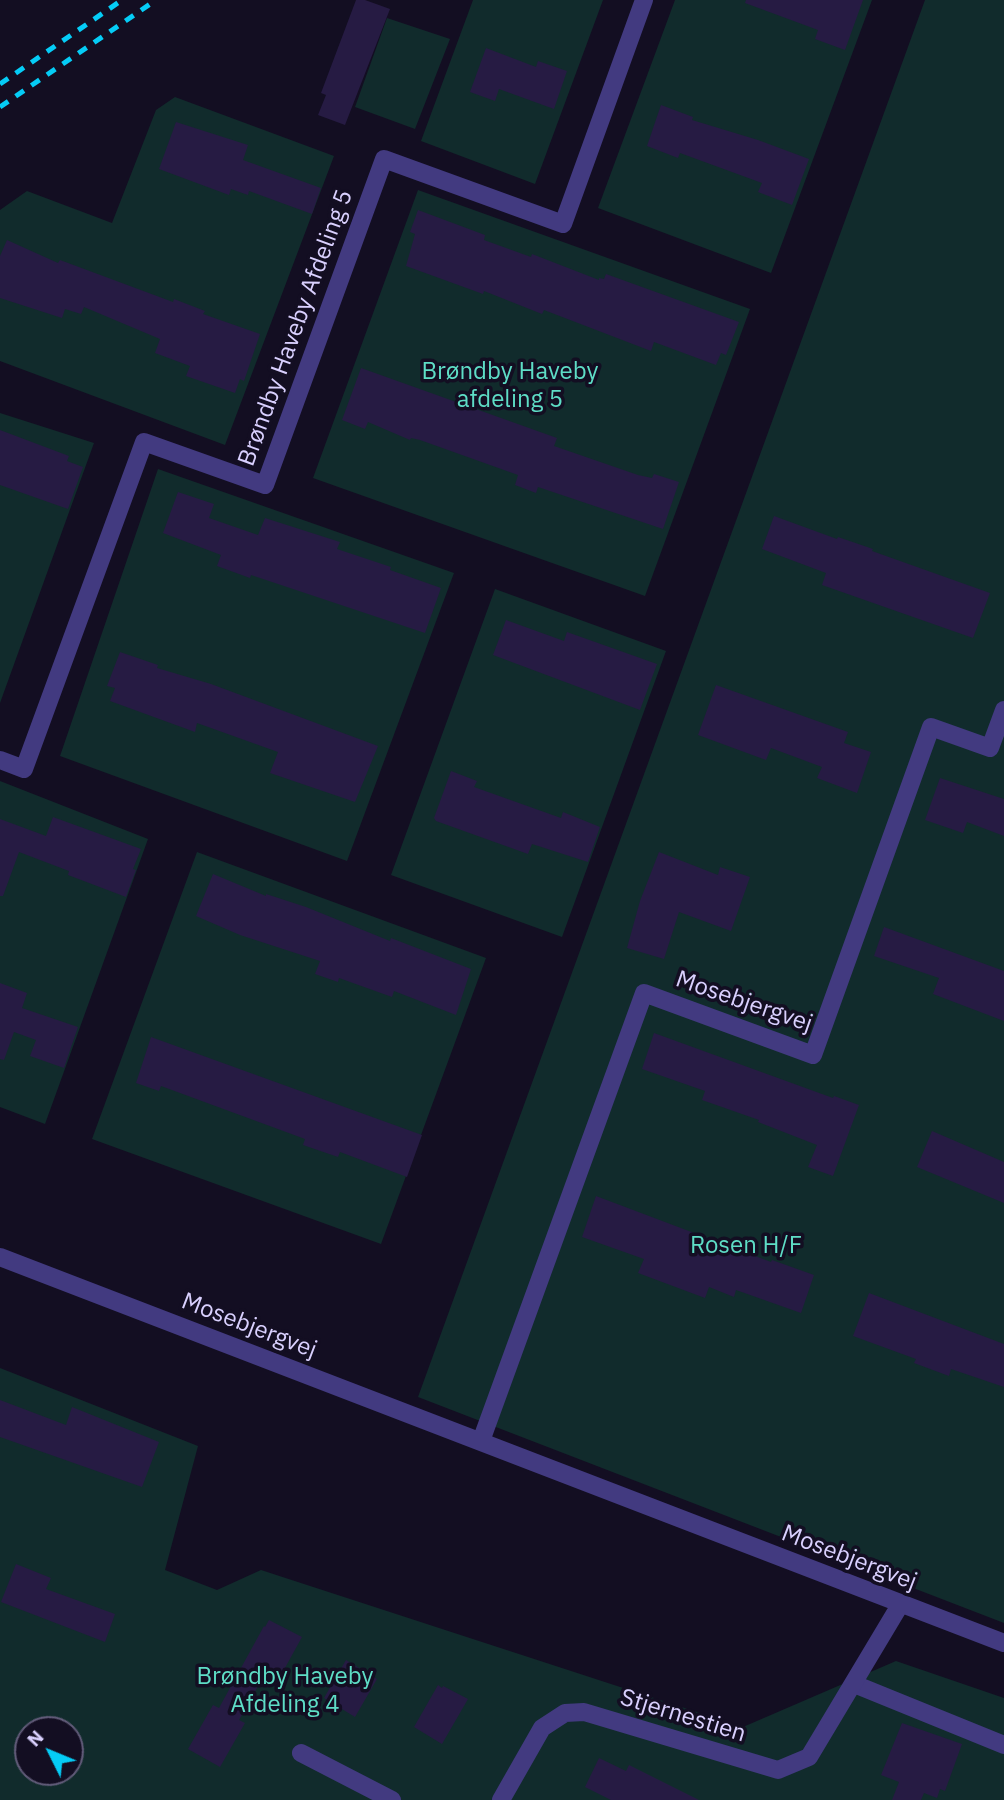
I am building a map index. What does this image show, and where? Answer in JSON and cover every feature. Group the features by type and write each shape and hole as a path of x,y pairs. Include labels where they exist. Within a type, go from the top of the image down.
{"street":[{"name":"Brøndby Haveby Afdeling 5","path":"0,760 24,769 144,442 265,485 384,159 563,224 644,0"},
{"name":"Mosebjergvej","path":"481,1441 644,993 813,1055 931,727 990,748 1004,710"},
{"name":"Mosebjergvej","path":"0,1257 1004,1643"},
{"name":"Stjernestien","path":"501,1800 542,1728 565,1713 584,1712 778,1770 809,1757 900,1605"},
{"path":"854,1684 1004,1745"},
{"path":"301,1753 393,1800"}],"green space":[{"path":"473,0 603,0 535,184 421,141"},
{"path":"675,0 872,0 771,273 598,208"},
{"name":"Rosen H/F","path":"925,0 1004,0 1004,1623 418,1397"},
{"path":"387,18 450,39 415,129 355,107"},
{"path":"175,97 334,156 225,445 0,361 0,210 27,191 112,223 156,110"},
{"name":"Brøndby Haveby afdeling 5","path":"418,190 750,309 645,596 313,478"},
{"path":"0,413 94,443 0,703"},
{"path":"158,469 454,573 347,861 60,756"},
{"path":"495,589 666,651 562,937 391,875"},
{"path":"0,781 148,839 45,1124 0,1107"},
{"path":"197,852 486,958 381,1244 92,1139"},
{"name":"Brøndby Haveby Afdeling 4","path":"0,1368 198,1446 165,1570 217,1590 261,1570 743,1727 896,1661 1004,1698 1004,1800 0,1800"}],"building":[{"path":"356,0 365,0 390,9 345,125 318,115 326,95 321,93"},
{"path":"746,0 863,0 845,50 815,39 818,30 745,3"},
{"path":"486,48 536,67 538,61 567,71 554,109 499,89 495,101 470,92"},
{"path":"661,105 693,117 692,120 809,159 792,205 758,192 762,183 680,153 678,158 647,146"},
{"path":"176,122 248,145 243,160 321,188 312,214 249,191 248,195 231,189 229,195 159,169"},
{"path":"418,210 485,235 484,240 531,257 532,254 599,280 604,279 606,274 739,322 726,355 721,353 716,365 654,342 651,351 544,310 542,314 484,291 483,294 406,266 415,234 410,232"},
{"path":"7,240 58,263 60,260 173,302 174,299 205,311 203,314 260,334 244,381 240,379 235,393 186,376 190,366 155,353 160,339 84,307 81,314 65,309 62,318 0,298 0,256"},
{"path":"361,368 557,438 554,446 638,475 652,478 654,474 679,482 663,529 538,487 536,493 515,485 518,475 420,440 410,440 368,422 365,429 342,420"},
{"path":"0,430 69,456 67,461 83,467 68,509 0,485"},
{"path":"178,492 214,504 209,518 258,535 265,518 340,542 337,549 391,567 390,570 441,588 425,633 217,566 221,555 163,533"},
{"path":"774,516 873,549 872,551 990,593 973,638 822,585 826,573 762,549"},
{"path":"506,620 564,641 567,632 657,664 640,710 493,655"},
{"path":"120,652 158,665 157,668 211,684 378,746 355,802 270,773 278,752 197,723 195,732 110,701 115,688 107,686"},
{"path":"716,685 848,732 844,743 871,752 857,793 817,778 822,767 771,748 766,760 698,735"},
{"path":"451,771 477,781 474,787 561,818 563,812 600,827 588,862 532,844 528,854 436,821 434,818"},
{"path":"940,778 1004,799 1004,836 967,822 963,833 925,820"},
{"path":"53,817 141,849 126,897 68,875 69,871 19,852 3,896 0,896 0,819 46,836"},
{"path":"659,852 718,875 720,867 750,877 731,931 679,912 664,959 627,948 640,901"},
{"path":"213,874 266,896 306,907 390,941 391,938 471,969 456,1015 394,991 392,997 339,978 338,982 315,974 320,961 240,935 196,916"},
{"path":"884,927 1004,971 1004,1021 933,994 939,978 874,956"},
{"path":"0,983 27,993 22,1008 78,1027 64,1068 30,1056 36,1040 14,1032 4,1060 0,1059"},
{"path":"654,1033 859,1105 833,1176 808,1167 817,1145 758,1122 759,1120 702,1100 705,1091 642,1069"},
{"path":"151,1037 422,1135 407,1177 340,1152 338,1157 303,1145 305,1139 161,1086 159,1091 136,1083"},
{"path":"932,1131 1004,1162 1004,1203 917,1167"},
{"path":"596,1196 771,1262 772,1260 814,1275 801,1313 736,1290 734,1297 709,1287 705,1298 638,1273 644,1259 582,1237"},
{"path":"869,1293 1004,1344 1004,1387 951,1369 949,1376 914,1363 916,1359 853,1336"},
{"path":"0,1400 66,1425 72,1407 159,1442 142,1487 0,1437"},
{"path":"16,1564 51,1578 46,1589 115,1614 105,1642 1,1602"},
{"path":"269,1620 302,1637 275,1686 262,1679 239,1720 245,1723 220,1767 188,1749 213,1705 219,1708"},
{"path":"346,1660 377,1679 355,1717 324,1698"},
{"path":"438,1685 468,1699 442,1744 414,1727"},
{"path":"902,1723 962,1744 945,1791 940,1789 937,1798 924,1793 921,1800 892,1800 899,1782 881,1775"},
{"path":"599,1758 626,1771 629,1765 699,1800 611,1800 585,1787"}],"railway":[{"path":"0,84 122,0"},
{"path":"0,107 156,0"}]}
